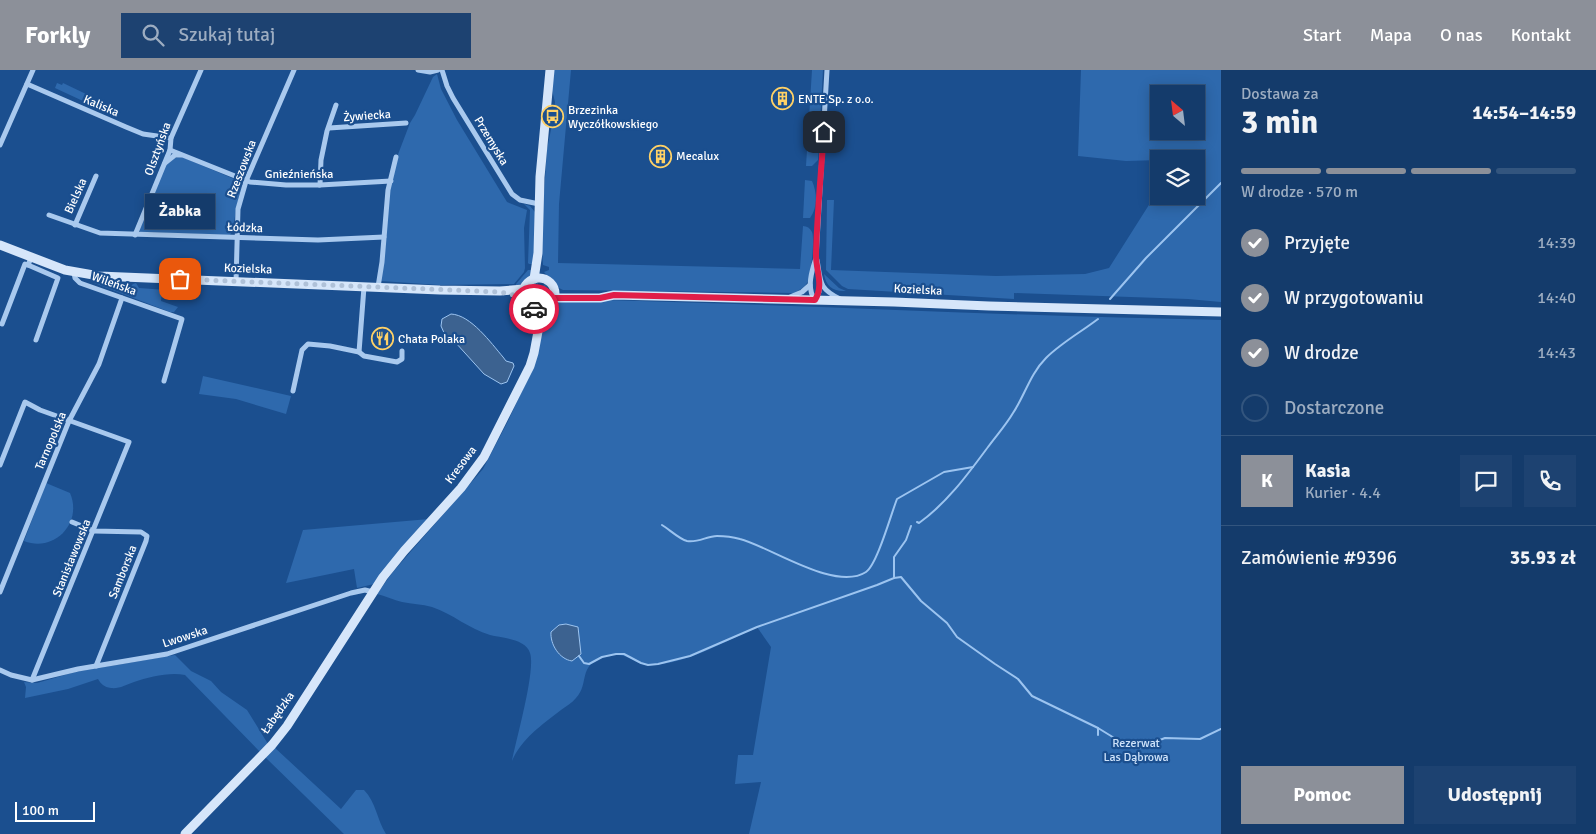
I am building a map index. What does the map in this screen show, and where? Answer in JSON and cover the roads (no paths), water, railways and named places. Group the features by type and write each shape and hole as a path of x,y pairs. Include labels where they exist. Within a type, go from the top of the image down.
{"street":[{"path":"0,145 33,70"},
{"name":"Olsztyńska","path":"135,235 170,150 171,138 201,70"},
{"name":"Rzeszowska","path":"236,282 238,209 246,181 294,70"},
{"path":"418,70 430,72 438,70"},
{"name":"Przemyska","path":"442,70 453,98 512,194 520,200 539,204"},
{"path":"539,279 539,204 550,70"},
{"path":"816,258 820,282 818,295 815,300 811,293 810,284 816,258 827,70"},
{"name":"Kaliska","path":"26,84 126,128 143,134 171,138"},
{"name":"Żywiecka","path":"320,185 321,160 336,105"},
{"name":"Żywiecka","path":"329,128 406,123"},
{"name":"Gnieźnieńska","path":"170,150 246,181 269,184 320,185 391,181"},
{"path":"164,163 175,155 182,155"},
{"path":"378,287 388,190 396,157"},
{"name":"Bielska","path":"74,224 96,176"},
{"name":"Łódzka","path":"49,216 100,233 318,240 384,237"},
{"name":"Kozielska","path":"0,245 29,261 74,273 99,276 523,293"},
{"path":"2,324 25,264 29,261 58,278 36,340"},
{"name":"Wileńska","path":"74,273 75,278 80,283 182,318 164,381"},
{"path":"539,279 551,284 554,295 548,307 538,310 526,304 523,293 528,283 539,279"},
{"path":"820,282 827,292 842,300"},
{"path":"787,299 802,292 810,284"},
{"path":"359,352 364,287"},
{"name":"Kozielska","path":"554,295 600,298 614,295 842,300 1221,312"},
{"name":"Tarnopolska","path":"0,592 69,421 99,364 122,298"},
{"name":"Kresowa","path":"373,592 394,562 461,488 484,457 530,366 534,353 538,310"},
{"path":"293,391 302,350 308,344 359,352 364,356 397,362 402,359 402,351"},
{"path":"0,465 25,402 69,421"},
{"name":"Stanisławowska","path":"32,680 129,442 69,421"},
{"path":"72,522 94,531"},
{"name":"Samborska","path":"94,531 141,532 145,533 147,538 96,666"},
{"name":"Lwowska","path":"0,670 32,680 96,666 167,654 351,593 365,590 373,592"},
{"name":"Łabędzka","path":"186,834 272,744 286,726 373,592"}],"waterway":[{"path":"1110,299 1146,258 1221,183"},
{"path":"917,522 919,523 939,506 965,478 1010,417 1040,364 1065,342 1098,319"},
{"path":"662,525 687,541 717,536 737,538 803,566 838,576 853,577 866,572 875,560 897,499 944,472 973,467"},
{"path":"579,656 584,663 589,664 602,657 616,654 624,654 648,665 658,664 690,656 757,627 877,585 894,578 894,557 906,540 911,526"},
{"path":"894,578 901,577 921,601 947,623 957,637 1018,679 1032,696 1098,728 1129,747 1139,748 1165,738 1200,739 1221,729"},
{"path":"1098,728 1098,735"}],"place":[{"name":"ENTE Sp. z o.o.","path":"782,99"},
{"name":"Brzezinka Wyczółkowskiego","path":"552,117"},
{"name":"Mecalux","path":"660,156"},
{"name":"Żabka","path":"180,279"},
{"name":"Chata Polaka","path":"382,339"}],"park label":[{"name":"Rezerwat Las Dąbrowa","path":"1136,750"}]}
